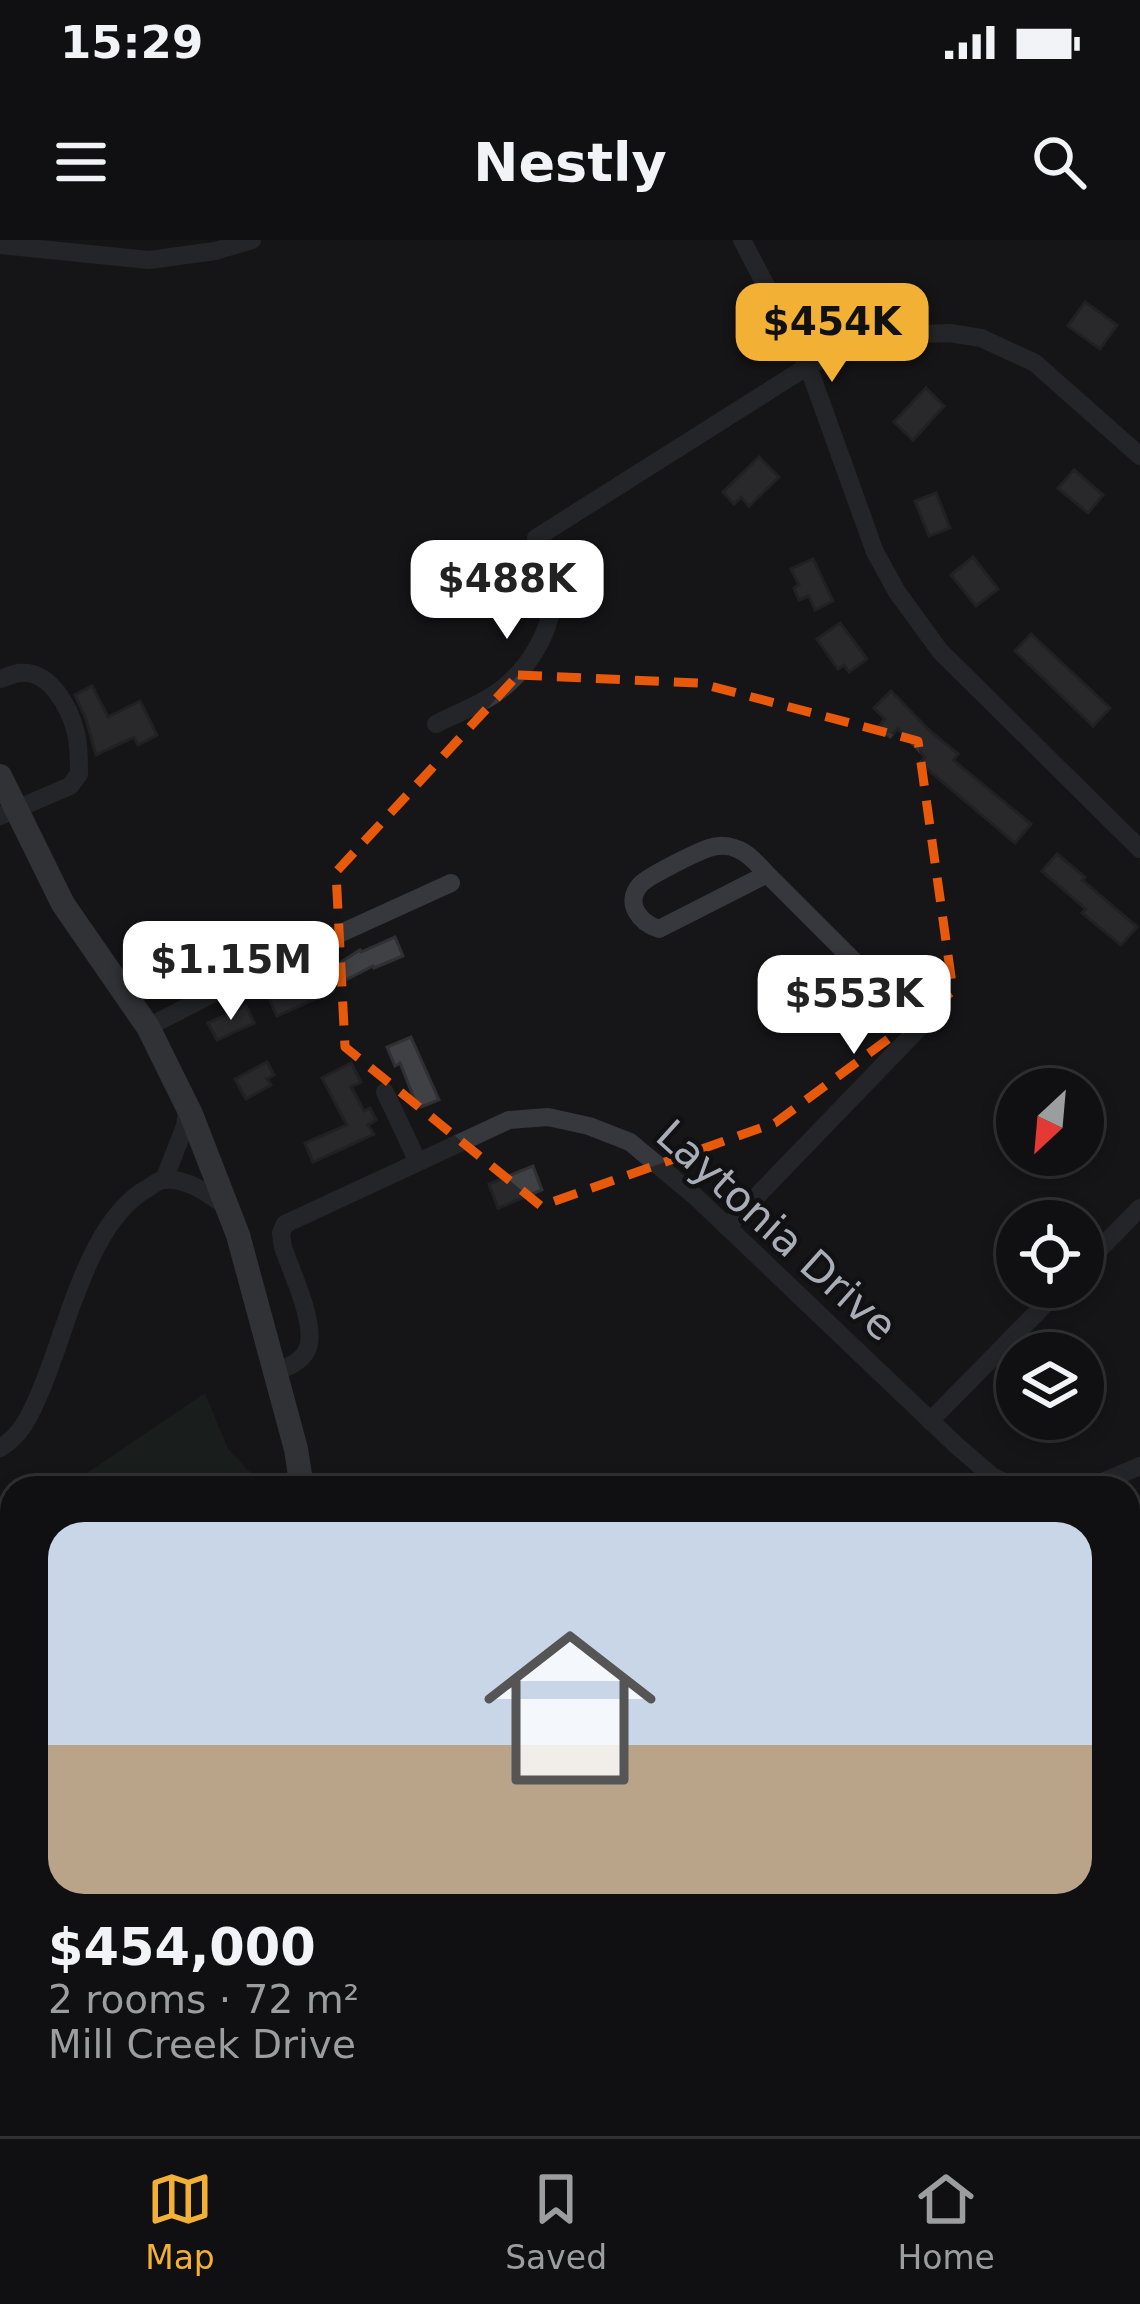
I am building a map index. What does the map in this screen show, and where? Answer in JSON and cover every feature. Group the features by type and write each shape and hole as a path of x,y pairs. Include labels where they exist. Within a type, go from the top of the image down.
{"main road":[{"path":"0,776 8,813 63,904 148,1027 188,1106 238,1235 300,1476"}],"street":[{"path":"0,245 48,246 149,260 215,251 251,240"},
{"path":"742,240 808,366 875,551 896,592 940,651 1140,849"},
{"path":"436,724 493,695 516,677 543,637 552,589 536,538 808,366 860,343 889,335 950,333 981,338 1035,363 1140,456"},
{"path":"0,680 21,672 55,689 76,733 80,774 70,785 8,813"},
{"path":"727,1227 920,1028 766,874 747,855 734,847 712,846 641,883 634,898 637,914 644,924 658,928 766,874"},
{"path":"148,1027 253,973 451,883"},
{"path":"386,1092 418,1162"},
{"path":"164,1180 188,1106"},
{"name":"Laytonia Drive","path":"275,1372 296,1364 307,1351 310,1335 283,1247 280,1233 285,1225 509,1120 532,1116 568,1121 630,1142 696,1196 992,1476"},
{"path":"0,1448 27,1423 100,1240 121,1208 164,1180 195,1186 224,1204"},
{"path":"1104,1246 1138,1213"},
{"path":"930,1421 1042,1308"}],"highlighted area":[{"path":"518,675 699,683 918,741 953,991 775,1123 541,1206 345,1047 336,872"}],"shaded area":[{"path":"205,1393 228,1449 254,1476 83,1476"}],"building":[{"path":"1085,302 1117,325 1100,349 1068,326"},
{"path":"926,388 944,406 913,440 894,422"},
{"path":"759,457 779,477 749,506 741,497 734,504 723,492"},
{"path":"1074,470 1103,495 1088,513 1058,488"},
{"path":"936,493 950,528 929,536 915,501"},
{"path":"973,557 998,589 976,606 951,575"},
{"path":"813,559 833,601 815,610 809,596 799,600 794,588 799,585 791,569"},
{"path":"840,623 867,659 849,672 844,665 838,669 817,639"},
{"path":"1031,634 1110,708 1093,726 1015,651"},
{"path":"92,686 108,717 140,701 157,735 138,745 134,737 96,755 75,695"},
{"path":"891,691 958,754 953,760 1031,824 1015,843 920,763 925,757 898,729 890,737 879,726 885,719 874,708"},
{"path":"1057,854 1137,927 1121,945 1042,871"},
{"path":"395,937 403,956 373,966 332,987 333,991 277,1016 268,996"},
{"path":"246,1006 254,1023 217,1040 208,1023"},
{"path":"411,1037 439,1100 418,1108 400,1063 395,1066 387,1047"},
{"path":"267,1062 274,1075 267,1079 271,1085 246,1099 235,1079"},
{"path":"351,1063 361,1082 351,1087 364,1111 370,1108 376,1120 368,1125 374,1134 313,1162 305,1143 347,1125 322,1078"},
{"path":"533,1166 542,1190 498,1208 489,1184"}]}
